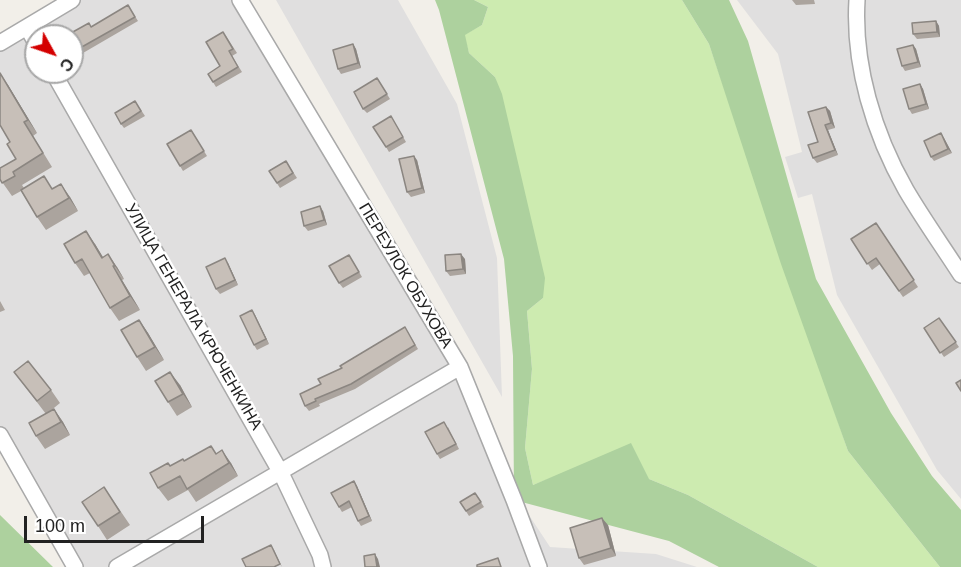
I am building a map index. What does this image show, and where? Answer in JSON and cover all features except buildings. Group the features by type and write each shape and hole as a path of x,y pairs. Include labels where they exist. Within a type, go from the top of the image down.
{"street":[{"path":"32,24 72,0"},
{"name":"ПЕРЕУЛОК ОБУХОВА","path":"240,0 460,367 514,500 538,567"},
{"path":"857,0 856,13 862,76 880,136 905,189 961,275"},
{"path":"0,43 24,29"},
{"name":"УЛИЦА ГЕНЕРАЛА КРЮЧЕНКИНА","path":"59,84 281,472 320,555 323,567"},
{"path":"117,567 460,367"},
{"path":"0,435 75,567"}],"shaded area":[{"path":"74,0 232,0 455,371 494,462 550,547 656,554 697,567 68,567 0,447 0,45 24,30 24,84 84,84 84,24 35,24"},
{"path":"276,0 398,0 457,104 497,258 502,397"},
{"path":"737,0 961,0 961,499 937,470 837,295 812,194 798,198 785,157 802,152 778,54"}],"green space":[{"path":"435,0 474,0 488,7 482,25 465,35 469,53 495,77 502,94 545,278 543,298 527,311 532,369 525,448 533,485 631,443 649,479 688,495 818,567 719,567 669,541 514,500 513,356 504,259"},
{"path":"474,0 682,0 709,44 848,451 940,567 818,567 688,495 649,479 579,467 533,485 525,448 532,369 527,311 543,298 495,77 469,53 464,35 482,25 488,7"},
{"path":"682,0 729,0 748,41 816,279 891,413 932,476 961,510 961,567 940,567 848,451 781,264 709,44"},
{"path":"0,515 53,567 0,567"}]}
